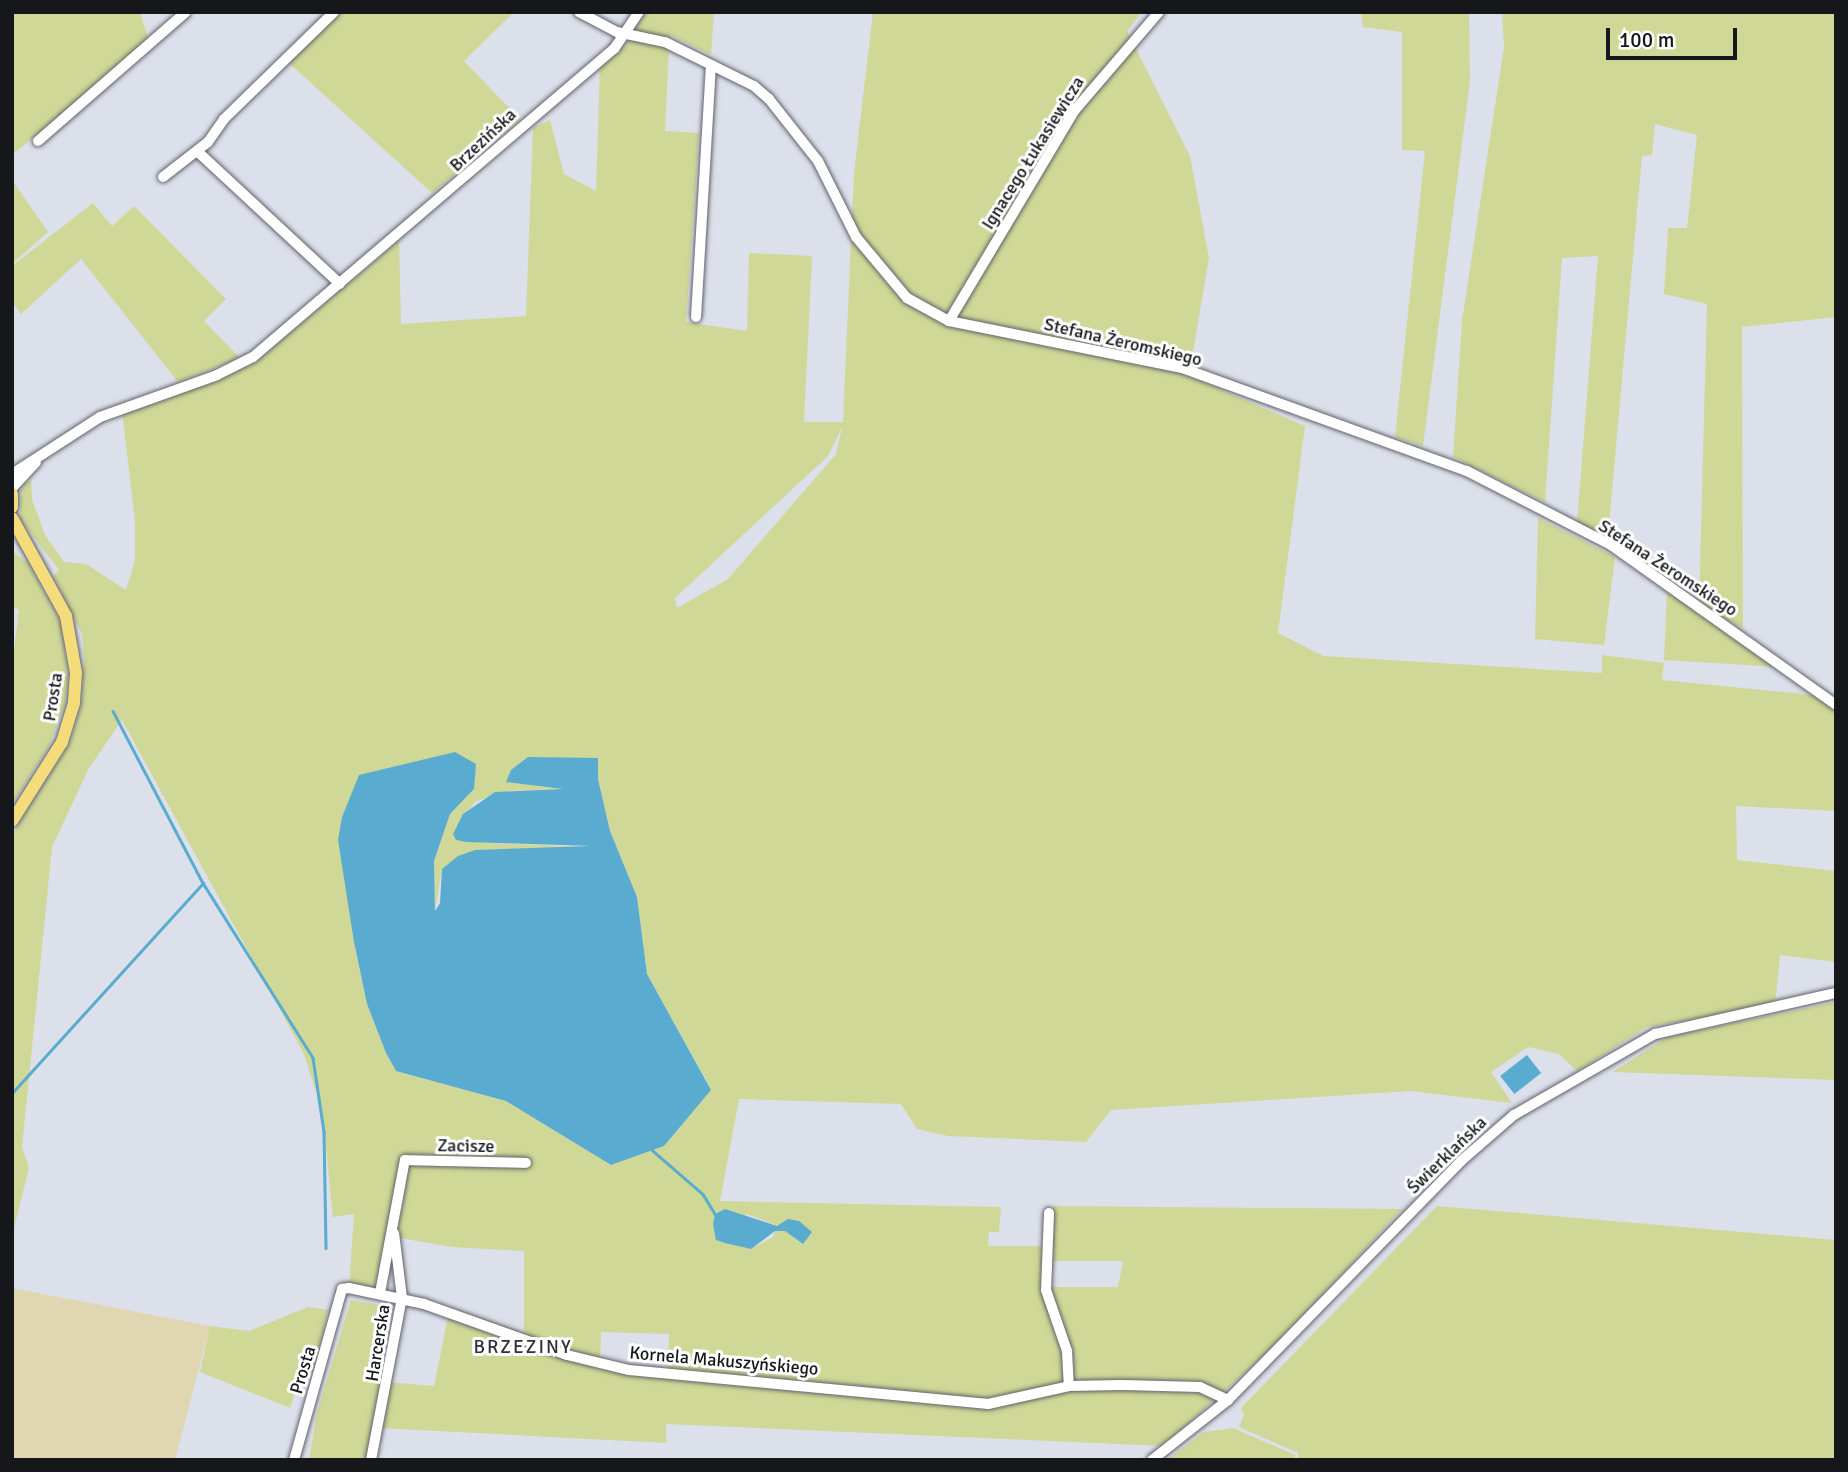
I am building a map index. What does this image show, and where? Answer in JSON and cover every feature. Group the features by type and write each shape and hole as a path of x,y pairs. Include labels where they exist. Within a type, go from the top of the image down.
{"main road":[{"path":"12,494 12,507"},
{"name":"Prosta","path":"12,518 71,632 75,694 58,748 12,821"},
{"name":"Prosta","path":"12,537 41,570"}],"street":[{"path":"38,141 186,12"},
{"path":"163,177 197,151 334,12"},
{"name":"Stefana Żeromskiego","path":"579,12 626,34 665,42 754,86 769,99 818,161 856,237 907,298 949,321 1182,368 1467,471 1611,545 1836,705"},
{"name":"Brzezińska","path":"12,474 100,417 244,362 340,284 626,34 639,12"},
{"name":"Ignacego Łukasiewicza","path":"949,321 1075,110 1159,12"},
{"path":"696,317 711,66"},
{"path":"197,151 340,284"},
{"name":"Brzezińska","path":"12,488 38,459"},
{"name":"Świerklańska","path":"1152,1460 1228,1400 1461,1161 1514,1115 1655,1034 1836,993"},
{"name":"Zacisze","path":"405,1160 526,1163"},
{"name":"Harcerska","path":"380,1293 405,1160"},
{"path":"1049,1213 1045,1290 1067,1351 1069,1386"},
{"name":"Harcerska","path":"371,1460 402,1298 393,1230"},
{"name":"Kornela Makuszyńskiego","path":"342,1289 402,1298 567,1355 629,1370 988,1404 1069,1386 1200,1387 1228,1400"},
{"name":"Prosta","path":"294,1460 342,1289"}],"green space":[{"path":"12,12 140,12 149,42 12,155"},
{"path":"341,12 514,12 464,61 520,119 432,193 289,63"},
{"path":"644,12 714,12 711,55 670,35 670,39 633,30"},
{"path":"873,12 1142,12 1127,31 1190,156 1209,258 1189,376 1305,426 1278,633 1323,656 1602,673 1602,655 1664,663 1662,680 1813,695 1836,710 1836,811 1736,806 1737,860 1836,871 1836,962 1780,955 1775,1006 1647,1027 1577,1071 1559,1054 1528,1047 1491,1072 1512,1103 1410,1091 1111,1110 1086,1142 948,1136 917,1129 901,1104 739,1099 720,1201 1001,1207 999,1232 989,1232 988,1246 1050,1246 1053,1206 1402,1209 1271,1349 1163,1446 666,1424 666,1443 379,1428 376,1460 309,1460 317,1413 351,1300 387,1306 374,1381 434,1386 450,1307 524,1333 524,1251 452,1247 394,1237 405,1196 392,1201 376,1288 349,1288 354,1214 333,1217 322,1110 303,1052 122,720 89,768 52,847 22,1147 29,1168 12,1236 12,835 71,741 82,701 84,658 82,634 54,576 59,570 20,519 21,487 31,480 32,499 45,535 64,562 86,564 126,590 135,560 135,521 122,411 253,364 399,241 401,324 526,316 533,128 550,120 564,174 596,191 600,65 630,41 646,40 669,48 665,131 699,133 686,322 747,331 749,253 812,256 804,422 843,422 854,173","holes":["842,427 836,454 728,579 677,608 675,598 828,456","455,752 474,789 450,814 434,861 435,911 442,869 475,850 591,847 486,843 456,827 475,802 505,791 565,789 507,782 598,779 610,831 637,897 647,974 711,1089 664,1146 611,1165 506,1101 396,1071 367,1004 355,948 416,764","747,1214 778,1226 788,1219 799,1221 803,1244 785,1231 775,1231 773,1237 751,1249 716,1240","1049,1261 1123,1261 1118,1287 1049,1287","601,1332 669,1334 668,1369 600,1360"]},
{"path":"1361,12 1469,12 1470,81 1423,446 1395,437 1425,151 1402,150 1402,32 1363,27"},
{"path":"1502,12 1836,12 1836,317 1742,327 1743,628 1699,606 1707,304 1664,294 1668,228 1687,228 1697,135 1655,124 1652,155 1642,156 1608,536 1577,523 1598,256 1562,258 1545,502 1453,457 1462,321 1504,47"},
{"path":"12,180 48,232 12,264"},
{"path":"93,203 112,226 134,206 226,299 204,321 240,358 178,382 81,259 21,314 12,302 12,266"},
{"path":"1538,518 1615,557 1604,645 1535,639"},
{"path":"12,551 27,562 61,623 68,679 65,704 49,746 12,804 12,667 19,609 12,608"},
{"path":"1667,590 1779,667 1664,660"},
{"path":"1836,1002 1836,1080 1613,1072 1667,1037"},
{"path":"1437,1206 1836,1240 1836,1460 1298,1460 1298,1453 1239,1427 1244,1415 1241,1408"},
{"path":"308,1307 328,1310 314,1371 302,1370 290,1408 200,1372 210,1326 249,1331"},
{"path":"1233,1428 1295,1455 1295,1460 1167,1460 1204,1432"}],"sand":[{"path":"12,1288 210,1326 175,1460 12,1458"}],"water":[{"path":"455,752 476,764 474,789 450,814 434,861 435,911 440,903 442,869 458,856 475,850 591,846 467,842 456,840 453,834 463,814 495,792 563,789 506,782 511,770 528,757 598,758 598,779 610,831 637,897 647,974 711,1090 664,1146 611,1165 506,1101 396,1071 386,1053 367,1004 354,942 338,840 342,817 359,775"},
{"path":"1527,1055 1541,1073 1514,1094 1500,1076"},
{"path":"725,1209 777,1226 788,1219 799,1221 812,1232 803,1244 785,1231 775,1231 751,1249 725,1243 716,1240 713,1224 715,1214"}],"waterway":[{"path":"113,711 203,883 313,1058 324,1132 326,1248"},
{"path":"12,1093 203,883"},
{"path":"652,1150 703,1194 715,1214"}],"district":[{"name":"BRZEZINY","path":"523,1348"}]}
